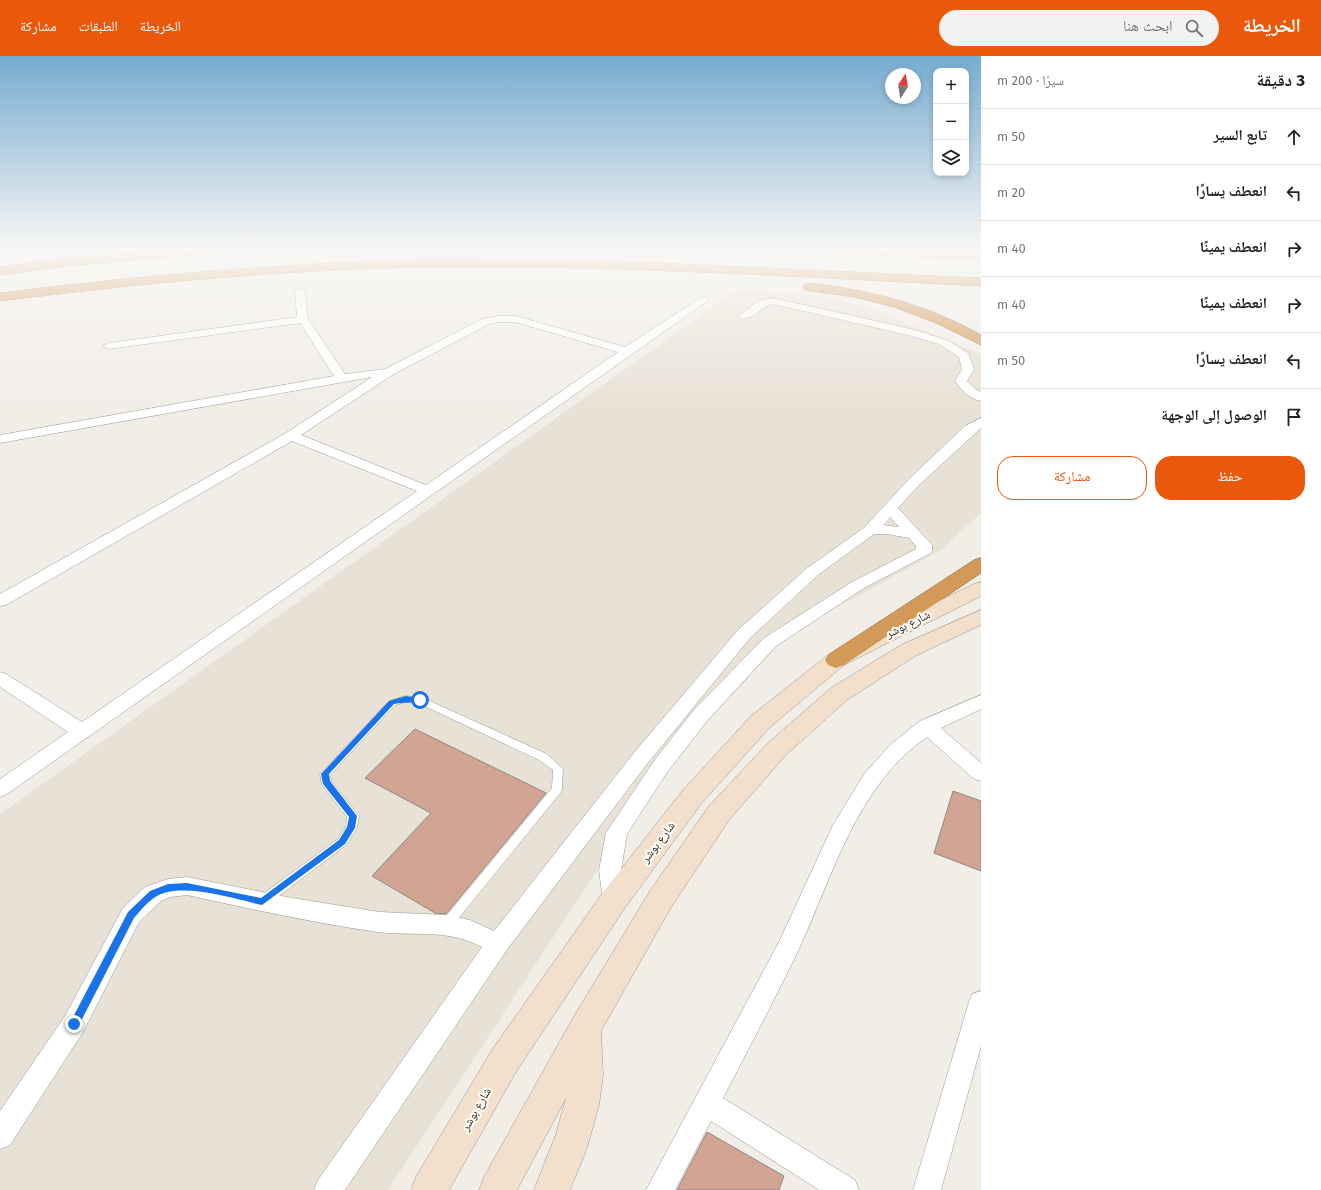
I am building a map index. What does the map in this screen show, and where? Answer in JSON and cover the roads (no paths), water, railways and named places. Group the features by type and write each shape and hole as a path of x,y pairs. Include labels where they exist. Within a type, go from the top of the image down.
{"highway":[{"path":"884,302 911,309 950,324 981,341"},
{"path":"836,660 981,564"}],"main road":[{"name":"شارع بوشر","path":"429,1190 504,1061 614,900 692,797 760,722 836,660 981,588"},
{"path":"497,1190 585,1029 668,887 719,814 777,749 839,694 909,650 981,617"},
{"path":"552,1190 572,1143 581,1105 586,1075 585,1029"}],"street":[{"path":"301,302 303,319 342,378"},
{"path":"0,789 627,351 701,302"},
{"path":"744,316 763,303 768,302"},
{"path":"777,302 911,332 943,342 964,355 968,368 961,382 971,392 981,397"},
{"path":"109,346 303,319"},
{"path":"0,601 291,436 390,371 486,321 497,319 516,319 627,351"},
{"path":"0,439 342,378 390,371"},
{"path":"328,1190 498,944 640,759 744,634 812,572 870,530 920,477 970,429 981,422"},
{"path":"291,436 427,490"},
{"path":"614,900 610,870 617,832 661,766 700,716 770,642 858,585 924,551 924,545 912,534 890,508"},
{"path":"870,530 887,529 912,534"},
{"path":"0,678 81,731"},
{"path":"660,1190 787,949 847,819 886,760 905,743 927,726 981,700"},
{"path":"927,726 981,774"},
{"path":"0,1135 74,1024 131,915 153,894 168,888 187,886 262,902 380,922 446,926 470,930 498,944"},
{"path":"927,1190 980,1014"},
{"path":"706,1102 845,1190"}],"lane":[{"path":"262,902 342,842 351,828 353,816 326,782 325,774 392,703 406,699 420,700 543,757 558,769 557,789 446,926"}]}
